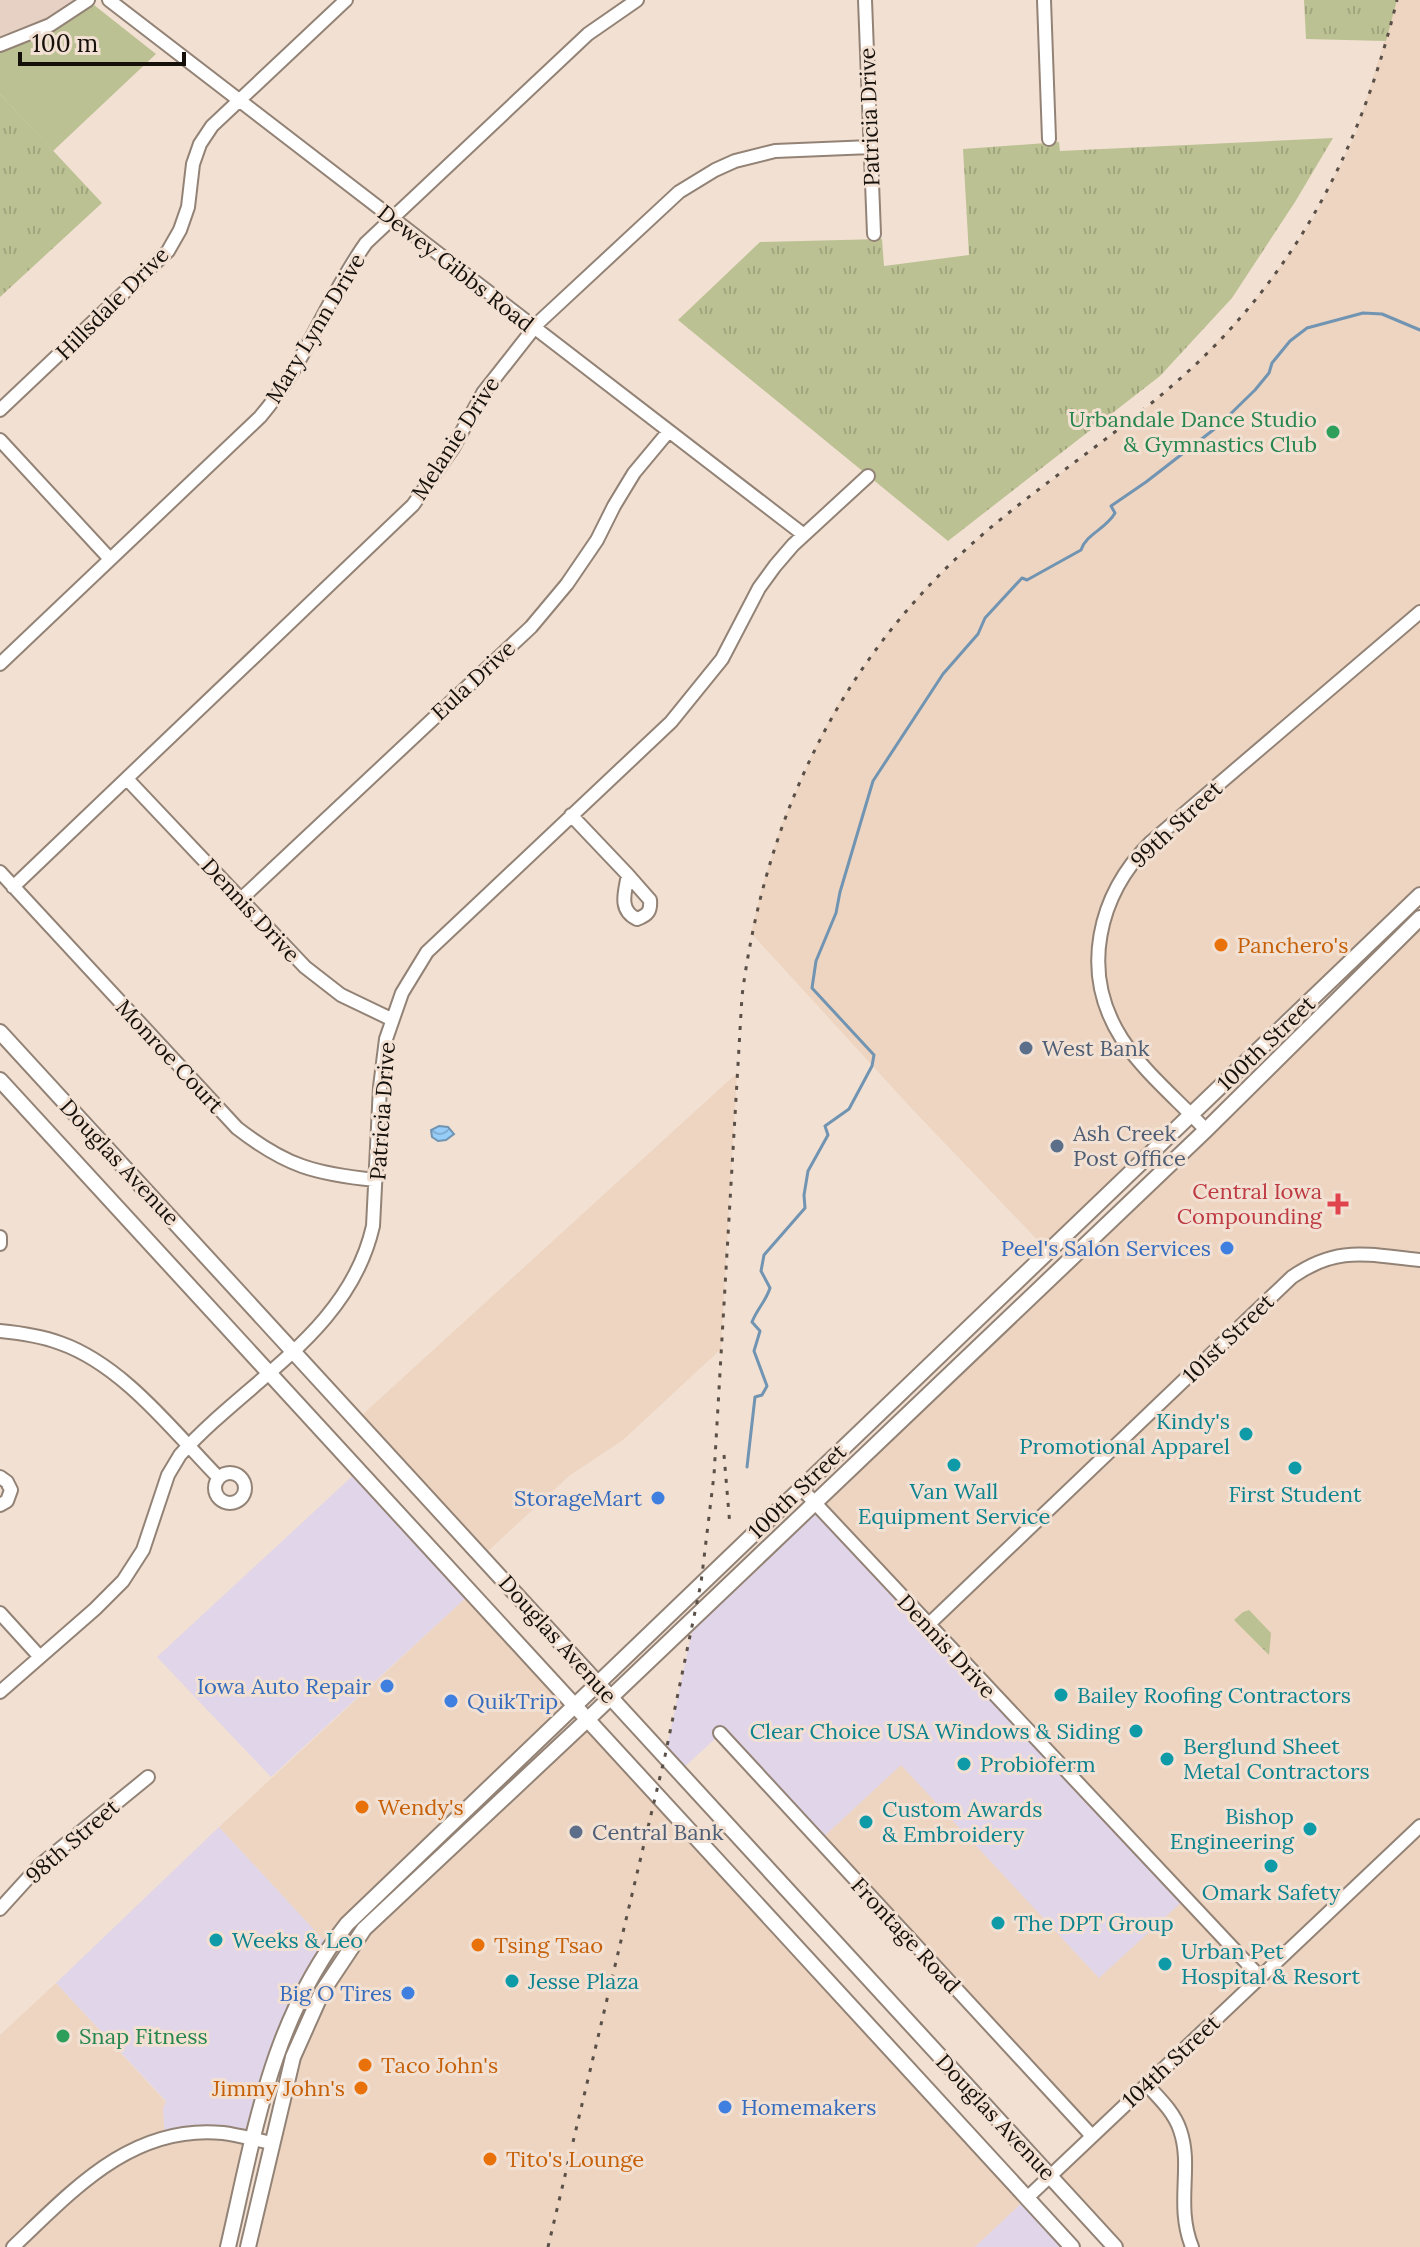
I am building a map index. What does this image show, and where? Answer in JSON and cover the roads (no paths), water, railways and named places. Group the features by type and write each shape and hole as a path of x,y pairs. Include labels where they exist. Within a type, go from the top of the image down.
{"main road":[{"name":"100th Street","path":"228,2247 282,2037 305,1985 329,1946 373,1896 1420,895"},
{"name":"100th Street","path":"248,2247 293,2057 301,2036 322,1992 351,1946 384,1908 587,1720 1206,1130 1420,918"},
{"name":"Douglas Avenue","path":"0,1032 1115,2247"},
{"name":"Douglas Avenue","path":"0,1080 1072,2247"}],"street":[{"path":"0,45 50,25 88,0"},
{"name":"Dewey Gibbs Road","path":"109,0 804,535"},
{"name":"Hillsdale Drive","path":"0,410 168,251 188,207 193,164 200,144 212,126 346,0"},
{"name":"Mary Lynn Drive","path":"0,664 260,417 296,368 343,276 366,243 588,34 637,0"},
{"name":"Patricia Drive","path":"865,0 874,234"},
{"path":"1044,0 1049,139"},
{"name":"Melanie Drive","path":"13,887 413,505 453,448 483,393 534,327 679,192 715,170 745,158 775,151 871,147"},
{"name":"Eula Drive","path":"241,899 531,627 567,584 597,540 634,473 669,431"},
{"path":"0,440 110,559"},
{"name":"Patricia Drive","path":"0,1692 123,1581 143,1550 168,1475 188,1447 333,1312 354,1281 370,1236 376,1180 381,1063 391,1019 402,993 427,952 671,722 729,647 759,588 775,566 868,476"},
{"name":"99th Street","path":"1206,1130 1124,1042 1109,1013 1102,992 1098,959 1104,915 1112,895 1129,866 1151,842 1420,612"},
{"name":"Dennis Drive","path":"127,779 305,967 329,987 391,1019"},
{"path":"571,815 628,875"},
{"name":"Monroe Court","path":"0,872 237,1128 266,1150 305,1168 333,1176 376,1180"},
{"path":"0,1237 0,1244"},
{"name":"101st Street","path":"928,1625 1292,1277 1318,1261 1347,1253 1420,1260"},
{"path":"0,1331 23,1333 61,1343 96,1360 134,1392 218,1477"},
{"path":"0,1477 11,1490 7,1501 0,1505"},
{"name":"Dennis Drive","path":"800,1487 1260,1977"},
{"path":"0,1613 40,1657"},
{"name":"Frontage Road","path":"720,1733 1092,2136"},
{"name":"98th Street","path":"0,1909 39,1866 148,1777"},
{"name":"104th Street","path":"1027,2198 1420,1826"},
{"path":"1147,2085 1164,2103 1180,2130 1184,2156 1183,2218 1192,2247"},
{"path":"13,2247 85,2179 108,2162 142,2145 200,2133 223,2133 272,2143"}],"water":[{"path":"439,1126 448,1127 454,1134 438,1141 432,1137 431,1130"}],"waterway":[{"path":"747,1467 755,1397 762,1395 767,1386 754,1351 760,1331 752,1322 770,1288 761,1271 764,1255 805,1208 808,1171 828,1135 825,1126 849,1109 872,1066 874,1055 812,988 816,961 836,913 873,781 943,674 978,634 985,618 1022,578 1027,580 1081,550 1115,513 1111,506 1217,427 1255,390 1290,341 1307,328 1363,313 1382,314 1420,330"}],"railway":[{"path":"548,2247 665,1756 701,1583 714,1475 742,996 754,927 771,860 794,796 822,735 857,677 897,622 943,571 995,524 1112,434 1198,362 1256,299 1285,261 1333,180 1352,137 1370,93 1397,0"},
{"path":"724,1455 730,1526"}],"place":[{"name":"Urbandale Dance Studio & Gymnastics Club","path":"1333,432"},
{"name":"Panchero's","path":"1221,945"},
{"name":"West Bank","path":"1026,1048"},
{"name":"Ash Creek Post Office","path":"1057,1146"},
{"name":"Central Iowa Compounding","path":"1338,1204"},
{"name":"Peel's Salon Services","path":"1227,1248"},
{"name":"Kindy's Promotional Apparel","path":"1246,1434"},
{"name":"Van Wall Equipment Service","path":"954,1465"},
{"name":"First Student","path":"1295,1468"},
{"name":"StorageMart","path":"658,1498"},
{"name":"Iowa Auto Repair","path":"387,1686"},
{"name":"Bailey Roofing Contractors","path":"1061,1695"},
{"name":"QuikTrip","path":"451,1701"},
{"name":"Clear Choice USA Windows & Siding","path":"1136,1731"},
{"name":"Berglund Sheet Metal Contractors","path":"1167,1759"},
{"name":"Probioferm","path":"964,1764"},
{"name":"Wendy's","path":"362,1807"},
{"name":"Custom Awards & Embroidery","path":"866,1822"},
{"name":"Bishop Engineering","path":"1310,1829"},
{"name":"Central Bank","path":"576,1832"},
{"name":"Omark Safety","path":"1271,1866"},
{"name":"The DPT Group","path":"998,1923"},
{"name":"Weeks & Leo","path":"216,1940"},
{"name":"Tsing Tsao","path":"478,1945"},
{"name":"Urban Pet Hospital & Resort","path":"1165,1964"},
{"name":"Jesse Plaza","path":"512,1981"},
{"name":"Big O Tires","path":"408,1993"},
{"name":"Snap Fitness","path":"63,2036"},
{"name":"Taco John's","path":"365,2065"},
{"name":"Jimmy John's","path":"361,2088"},
{"name":"Homemakers","path":"725,2107"},
{"name":"Tito's Lounge","path":"490,2159"}]}
